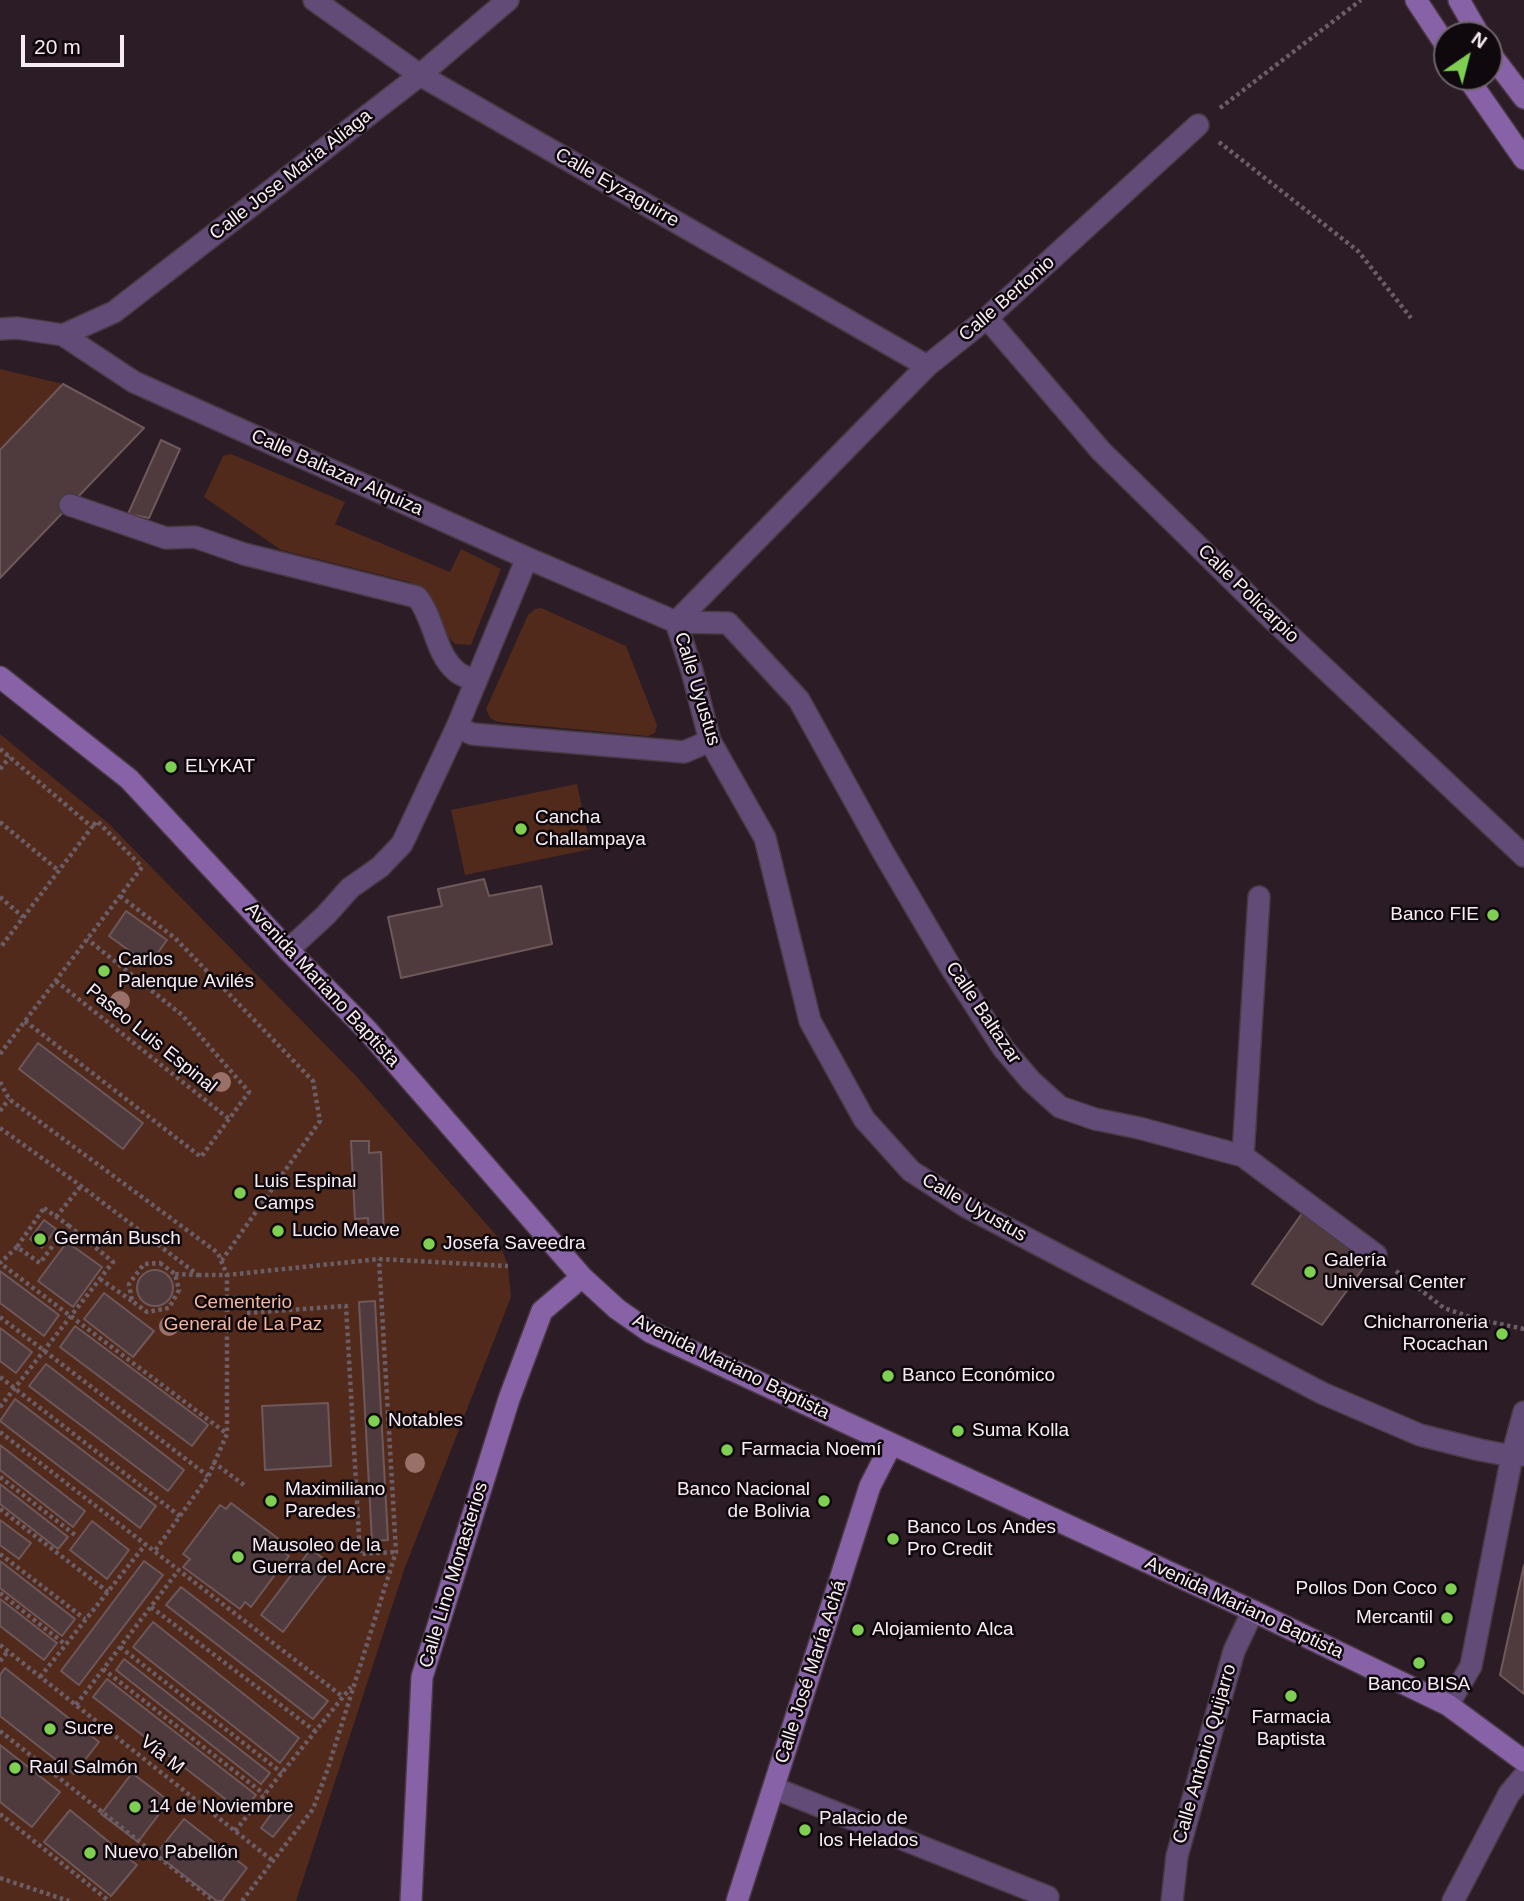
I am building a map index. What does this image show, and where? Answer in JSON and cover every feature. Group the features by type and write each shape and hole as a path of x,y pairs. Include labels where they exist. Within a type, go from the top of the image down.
{"main road":[{"path":"1416,0 1433,26"},
{"path":"1459,0 1471,21"},
{"path":"1503,70 1524,98"},
{"path":"1477,91 1524,159"},
{"name":"Avenida Mariano Baptista","path":"0,677 129,779 288,950 367,1030 582,1276 617,1309 650,1332 1253,1611 1448,1705 1524,1761"},
{"name":"Calle Lino Monasterios","path":"411,1901 422,1677 509,1399 542,1311 582,1276"},
{"name":"Calle José María Achá","path":"737,1901 870,1486 891,1445"}],"street":[{"name":"Calle Eyzaguirre","path":"314,0 420,75 927,366"},
{"name":"Calle Jose Maria Aliaga","path":"63,335 114,312 420,75 508,0"},
{"name":"Calle Bertonio","path":"676,622 927,366 988,318 1198,125"},
{"name":"Calle Policarpio","path":"988,318 1101,451 1270,617 1524,856"},
{"name":"Calle Baltazar Alquiza","path":"0,329 17,328 63,335 134,382 676,622"},
{"path":"70,505 166,538 195,537 244,554 417,597 425,607 443,656 457,672 476,681"},
{"path":"288,950 326,915 350,888 380,867 402,844 457,727 527,558"},
{"name":"Calle Uyustus","path":"676,622 692,671 709,741 765,838 810,1021 864,1119 911,1171 965,1206 1322,1393 1420,1435 1518,1456"},
{"name":"Calle Baltazar","path":"676,622 729,623 799,700 950,966 1003,1048 1031,1081 1060,1107 1096,1119 1243,1156 1376,1255"},
{"path":"457,727 472,734 684,752 709,741"},
{"path":"1243,1156 1259,897"},
{"path":"1448,1705 1471,1666 1518,1456 1524,1412"},
{"name":"Calle Antonio Quijarro","path":"1172,1901 1177,1856 1234,1651 1253,1611"},
{"path":"1453,1901 1509,1794 1524,1776"},
{"path":"774,1788 1048,1897"}],"path":[{"path":"1361,0 1198,125 1358,251 1411,318"},
{"path":"0,749 92,827"},
{"path":"0,769 10,757"},
{"path":"0,948 97,821 142,866 0,1054"},
{"path":"0,822 59,870"},
{"path":"120,896 175,937 313,1081 320,1121 222,1261"},
{"path":"0,897 24,917"},
{"path":"25,1021 201,1157 249,1092 181,1015 87,939"},
{"name":"Paseo Luis Espinal","path":"56,981 229,1119"},
{"path":"0,1082 9,1099 218,1253 227,1275 226,1434 208,1477 154,1552"},
{"path":"0,1111 9,1099"},
{"path":"0,1128 198,1275"},
{"path":"56,1217 81,1186"},
{"path":"0,1407 72,1317 113,1262 44,1208 17,1247 0,1263 72,1317 226,1434"},
{"path":"17,1247 40,1263 68,1225"},
{"path":"1376,1255 1444,1308 1476,1319 1524,1329"},
{"path":"132,1301 130,1284 144,1264 160,1263 175,1274 198,1275 227,1275 379,1259 508,1266"},
{"path":"242,1901 313,1809 396,1552 379,1259"},
{"path":"100,1279 147,1312 169,1308 180,1290 175,1274"},
{"path":"247,1313 346,1306 360,1554 396,1552"},
{"path":"0,1317 208,1477"},
{"path":"0,1377 181,1517"},
{"path":"0,1432 343,1697"},
{"path":"214,1462 244,1485"},
{"path":"0,1478 75,1535"},
{"path":"0,1509 108,1592"},
{"path":"40,1677 145,1545"},
{"path":"0,1554 86,1620"},
{"path":"76,1705 178,1571"},
{"path":"0,1593 66,1645"},
{"path":"150,1607 315,1731"},
{"name":"Vía M","path":"0,1645 273,1861"},
{"path":"120,1647 282,1773"},
{"path":"0,1661 8,1651"},
{"path":"103,1669 264,1794"},
{"path":"235,1831 354,1683"},
{"path":"0,1731 214,1901"},
{"path":"0,1814 109,1901"},
{"path":"0,1878 69,1901"}],"green space":[{"path":"0,369 63,384 0,450"},
{"path":"231,454 345,502 335,524 450,572 461,549 501,569 471,645 455,644 439,628 429,599 410,582 281,550 204,497 223,456"},
{"path":"541,608 626,646 657,725 655,733 648,736 498,722 490,718 486,709 528,615"},
{"name":"Cementerio General de La Paz","path":"0,734 108,823 357,1077 497,1236 508,1266 511,1297 404,1570 296,1901 0,1901"},
{"name":"Cancha Challampaya","path":"577,784 591,849 465,875 451,810"}],"building":[{"path":"63,384 144,428 0,578 0,450"},
{"path":"161,440 180,449 149,518 128,514"},
{"path":"484,879 489,896 541,886 552,944 401,978 388,917 442,906 438,889"},
{"path":"126,911 167,940 149,965 109,936"},
{"path":"38,1043 143,1123 123,1149 19,1069"},
{"path":"351,1141 369,1141 369,1153 381,1152 384,1237 369,1238 368,1218 355,1219"},
{"name":"Galería Universal Center","path":"1303,1212 1369,1260 1322,1325 1252,1284"},
{"path":"44,1220 56,1229 42,1248 30,1239"},
{"path":"67,1242 102,1267 73,1307 38,1281"},
{"path":"155,1270 168,1275 173,1288 168,1301 155,1306 142,1301 137,1288 142,1275"},
{"path":"0,1271 59,1315 44,1336 0,1303"},
{"path":"104,1293 154,1331 133,1357 84,1319"},
{"name":"Notables","path":"375,1301 388,1540 372,1541 359,1302"},
{"path":"75,1326 208,1425 192,1446 60,1347"},
{"path":"0,1328 32,1352 16,1373 0,1361"},
{"path":"46,1364 184,1470 168,1491 29,1386"},
{"path":"15,1399 156,1506 140,1528 0,1421"},
{"path":"328,1403 331,1466 265,1470 262,1406"},
{"path":"0,1445 85,1511 73,1527 0,1470"},
{"path":"0,1484 68,1537 58,1549 0,1504"},
{"name":"Mausoleo de la Guerra del Acre","path":"231,1503 284,1543 279,1549 289,1556 251,1607 245,1602 240,1609 183,1567 190,1559 183,1554 220,1505 226,1509"},
{"path":"0,1520 31,1543 19,1559 0,1545"},
{"path":"92,1521 129,1550 107,1579 70,1550"},
{"path":"311,1549 333,1566 283,1632 261,1615"},
{"path":"0,1561 75,1619 62,1636 0,1588"},
{"path":"144,1561 163,1575 79,1685 61,1671"},
{"path":"1524,1565 1524,1694 1500,1675"},
{"path":"181,1587 328,1701 313,1719 166,1605"},
{"path":"0,1599 57,1643 44,1660 0,1626"},
{"path":"153,1622 299,1738 280,1763 133,1647"},
{"path":"124,1659 270,1773 261,1784 116,1670"},
{"name":"Sucre","path":"5,1668 99,1742 74,1774 0,1716 0,1675"},
{"path":"107,1679 256,1795 242,1812 93,1697"},
{"name":"Raúl Salmón","path":"0,1745 60,1792 32,1827 0,1802"},
{"name":"14 de Noviembre","path":"132,1773 169,1801 138,1842 101,1814"},
{"path":"280,1802 293,1812 273,1837 261,1828"},
{"name":"Nuevo Pabellón","path":"70,1810 137,1865 111,1896 44,1842"},
{"path":"184,1819 247,1868 222,1901 217,1901 156,1854"}],"place":[{"name":"ELYKAT","path":"171,767"},
{"name":"Cancha Challampaya","path":"521,829"},
{"name":"Banco FIE","path":"1493,915"},
{"name":"Carlos Palenque Avilés","path":"104,971"},
{"name":"Luis Espinal Camps","path":"240,1193"},
{"name":"Lucio Meave","path":"278,1231"},
{"name":"Germán Busch","path":"40,1239"},
{"name":"Josefa Saveedra","path":"429,1244"},
{"name":"Galería Universal Center","path":"1310,1272"},
{"name":"Chicharroneria Rocachan","path":"1502,1334"},
{"name":"Banco Económico","path":"888,1376"},
{"name":"Notables","path":"374,1421"},
{"name":"Suma Kolla","path":"958,1431"},
{"name":"Farmacia Noemí","path":"727,1450"},
{"name":"Maximiliano Paredes","path":"271,1501"},
{"name":"Banco Nacional de Bolivia","path":"824,1501"},
{"name":"Banco Los Andes Pro Credit","path":"893,1539"},
{"name":"Mausoleo de la Guerra del Acre","path":"238,1557"},
{"name":"Pollos Don Coco","path":"1451,1589"},
{"name":"Mercantil","path":"1447,1618"},
{"name":"Alojamiento Alca","path":"858,1630"},
{"name":"Banco BISA","path":"1419,1663"},
{"name":"Farmacia Baptista","path":"1291,1696"},
{"name":"Sucre","path":"50,1729"},
{"name":"Raúl Salmón","path":"15,1768"},
{"name":"14 de Noviembre","path":"135,1807"},
{"name":"Palacio de los Helados","path":"805,1830"},
{"name":"Nuevo Pabellón","path":"90,1853"}]}
